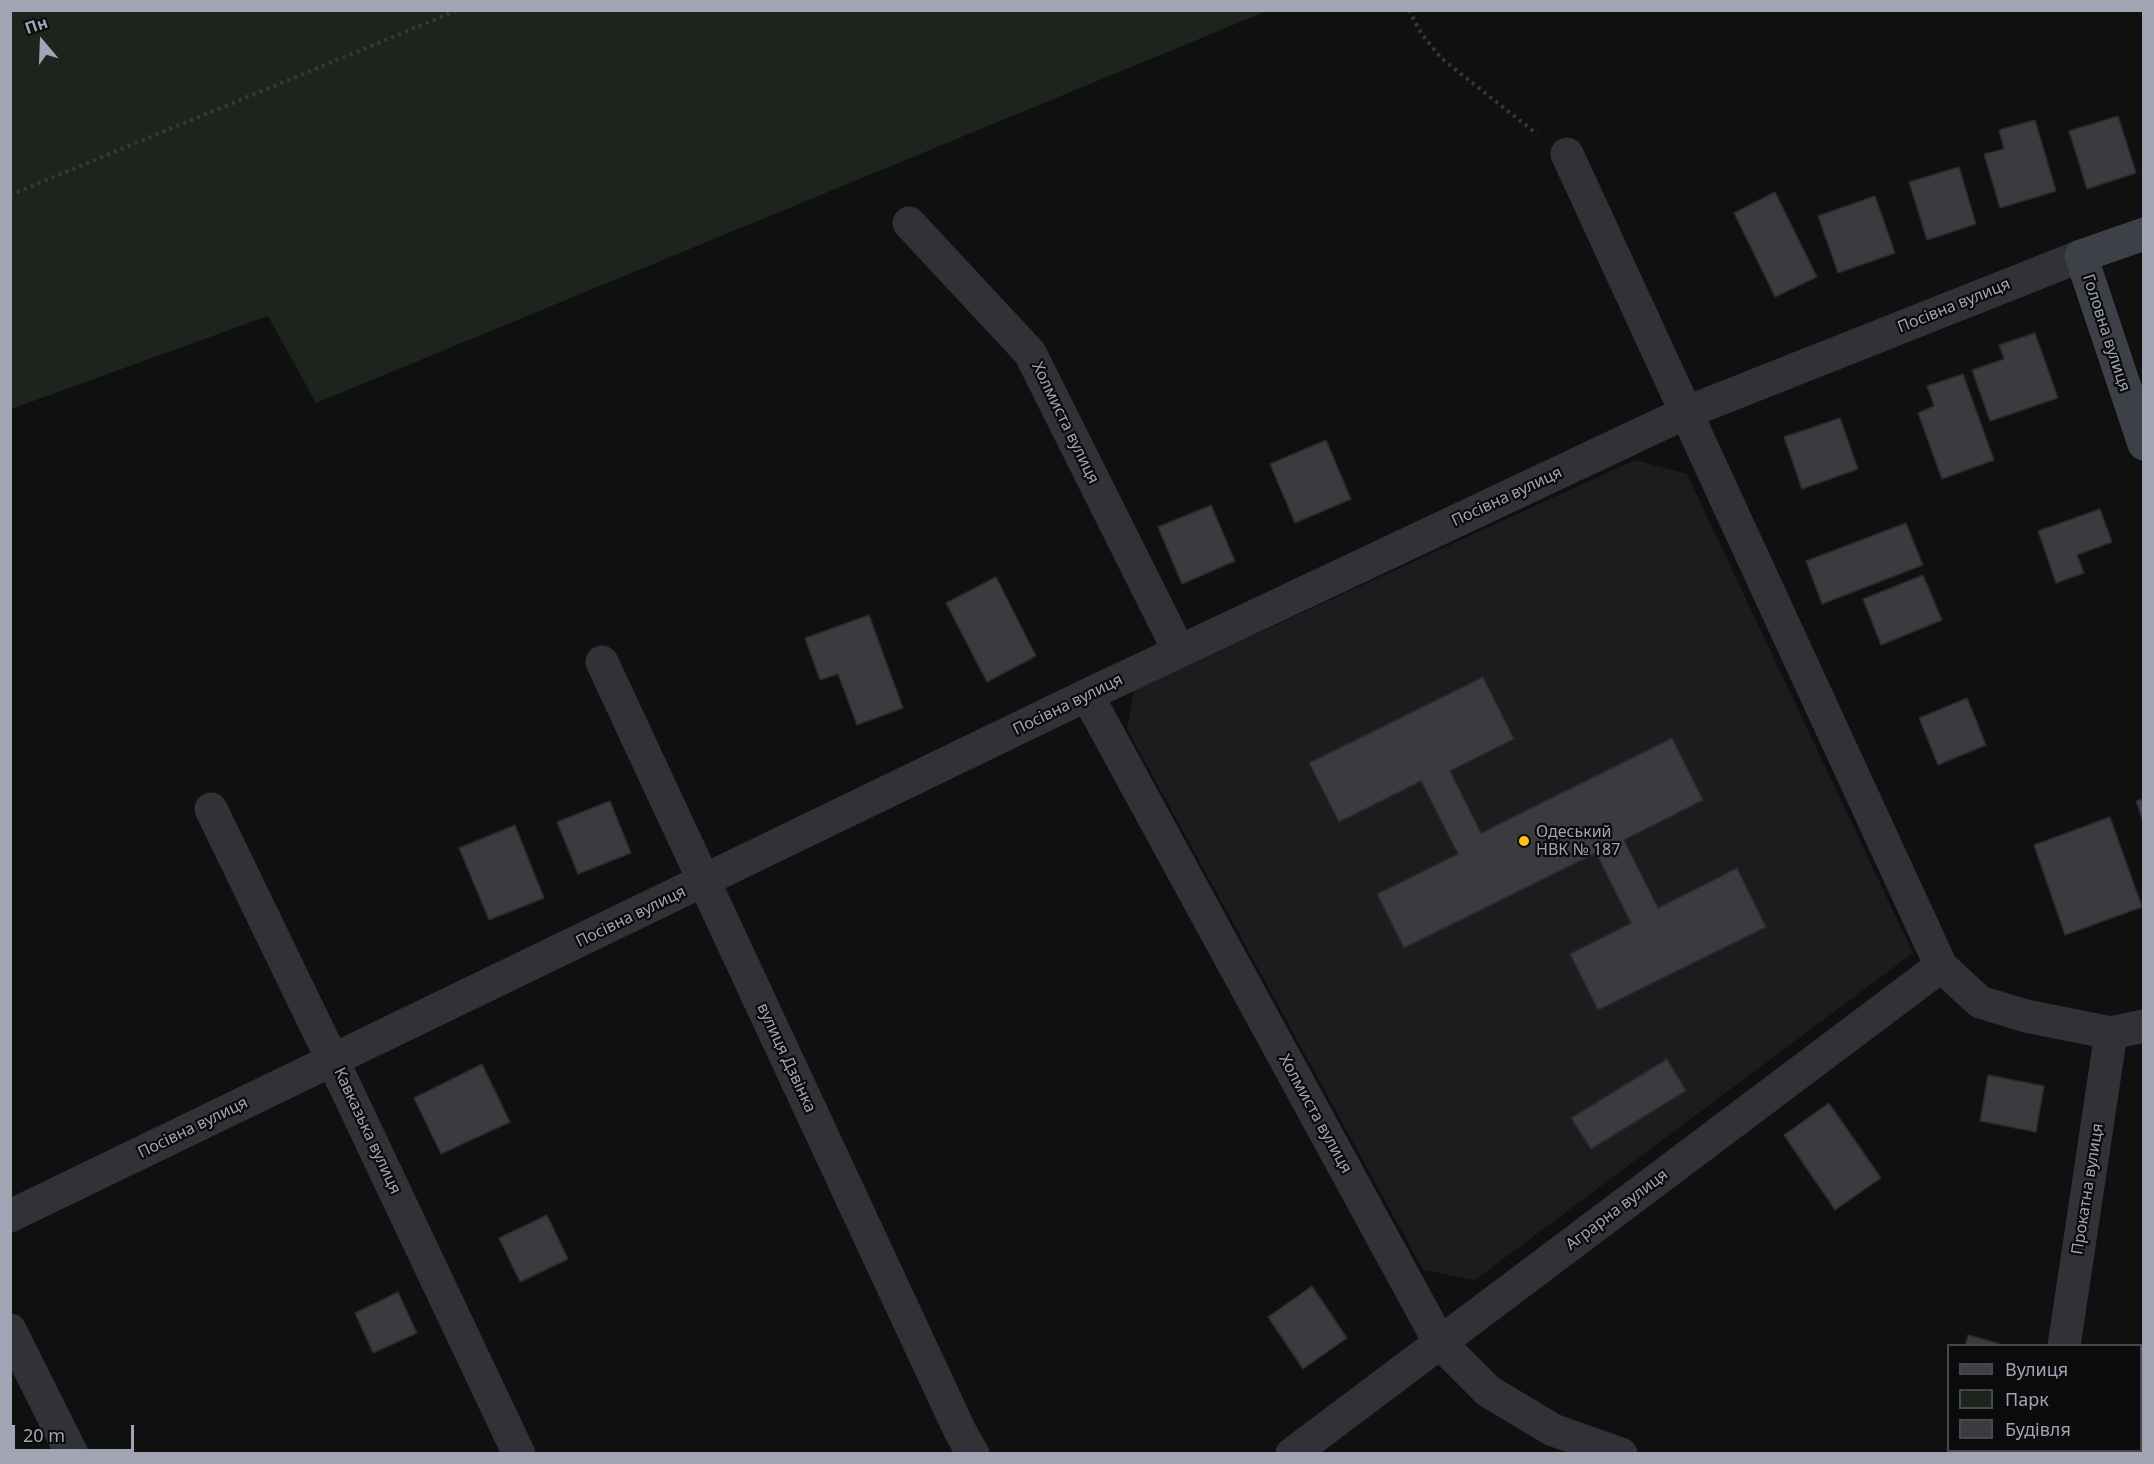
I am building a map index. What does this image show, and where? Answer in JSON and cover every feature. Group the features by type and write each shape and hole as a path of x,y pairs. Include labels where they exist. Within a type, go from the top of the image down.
{"street":[{"path":"1567,154 1941,966 1980,1002 2026,1017 2111,1033 2144,1026"},
{"name":"Холмиста вулиця","path":"909,223 1030,353 1179,651"},
{"name":"Посівна вулиця","path":"10,1216 1087,695 1685,413 2080,256 2144,234"},
{"name":"Головна вулиця","path":"2080,256 2144,444"},
{"name":"вулиця Дзвінка","path":"602,662 950,1410 973,1454"},
{"name":"Холмиста вулиця","path":"1087,695 1440,1343 1488,1391 1553,1430 1621,1454"},
{"name":"Кавказька вулиця","path":"211,809 519,1454"},
{"name":"Аграрна вулиця","path":"1292,1454 1941,966"},
{"name":"Прокатна вулиця","path":"2064,1344 2111,1033"},
{"path":"10,1330 72,1454"}],"path":[{"path":"10,195 458,10"},
{"path":"1409,10 1421,33 1441,58 1522,124 1567,154"}],"shaded area":[{"name":"Одеський НВК № 187","path":"1635,460 1687,474 1913,953 1475,1280 1423,1270 1127,729 1134,690"}],"green space":[{"path":"11,10 1267,11 316,403 268,316 11,409"}],"building":[{"path":"2118,116 2136,173 2087,189 2069,131"},
{"path":"2035,120 2056,191 2000,208 1984,154 2004,149 1999,130"},
{"path":"1959,167 1976,224 1927,240 1909,182"},
{"path":"1775,192 1817,277 1775,297 1734,213"},
{"path":"1875,196 1895,253 1838,273 1818,216"},
{"path":"2035,333 2058,398 1990,421 1972,370 2004,359 1999,345"},
{"path":"1963,374 1994,460 1942,479 1918,413 1934,406 1927,386"},
{"path":"1840,418 1858,469 1802,489 1784,437"},
{"path":"1326,440 1351,499 1295,523 1270,464"},
{"path":"1211,505 1235,561 1182,584 1158,527"},
{"path":"2100,509 2112,542 2077,555 2084,573 2056,583 2038,531"},
{"path":"1906,523 1923,565 1822,604 1806,561"},
{"path":"1923,575 1942,620 1881,645 1863,599"},
{"path":"996,577 1036,656 987,682 946,603"},
{"path":"869,615 903,708 857,725 838,674 820,680 805,638"},
{"path":"1483,677 1514,739 1450,771 1481,833 1672,738 1703,800 1624,840 1658,908 1737,868 1766,927 1598,1010 1570,954 1631,923 1596,853 1404,948 1377,894 1458,854 1421,781 1339,822 1309,763"},
{"path":"1967,698 1986,745 1938,765 1919,718"},
{"path":"2144,799 2144,824 2136,801"},
{"path":"610,801 631,853 578,874 557,822"},
{"path":"2110,817 2142,907 2065,935 2034,845"},
{"path":"515,825 544,898 489,920 459,848"},
{"path":"1667,1059 1686,1091 1591,1149 1571,1118"},
{"path":"482,1064 510,1122 441,1154 414,1098"},
{"path":"1988,1075 2044,1086 2036,1132 1980,1121"},
{"path":"1829,1103 1881,1178 1835,1210 1784,1135"},
{"path":"547,1215 568,1259 520,1282 499,1238"},
{"path":"1312,1286 1347,1338 1303,1369 1268,1317"},
{"path":"398,1292 417,1333 373,1353 355,1313"},
{"path":"1968,1335 2000,1344 1966,1344"}],"place":[{"name":"Одеський НВК № 187","path":"1524,841"}]}
